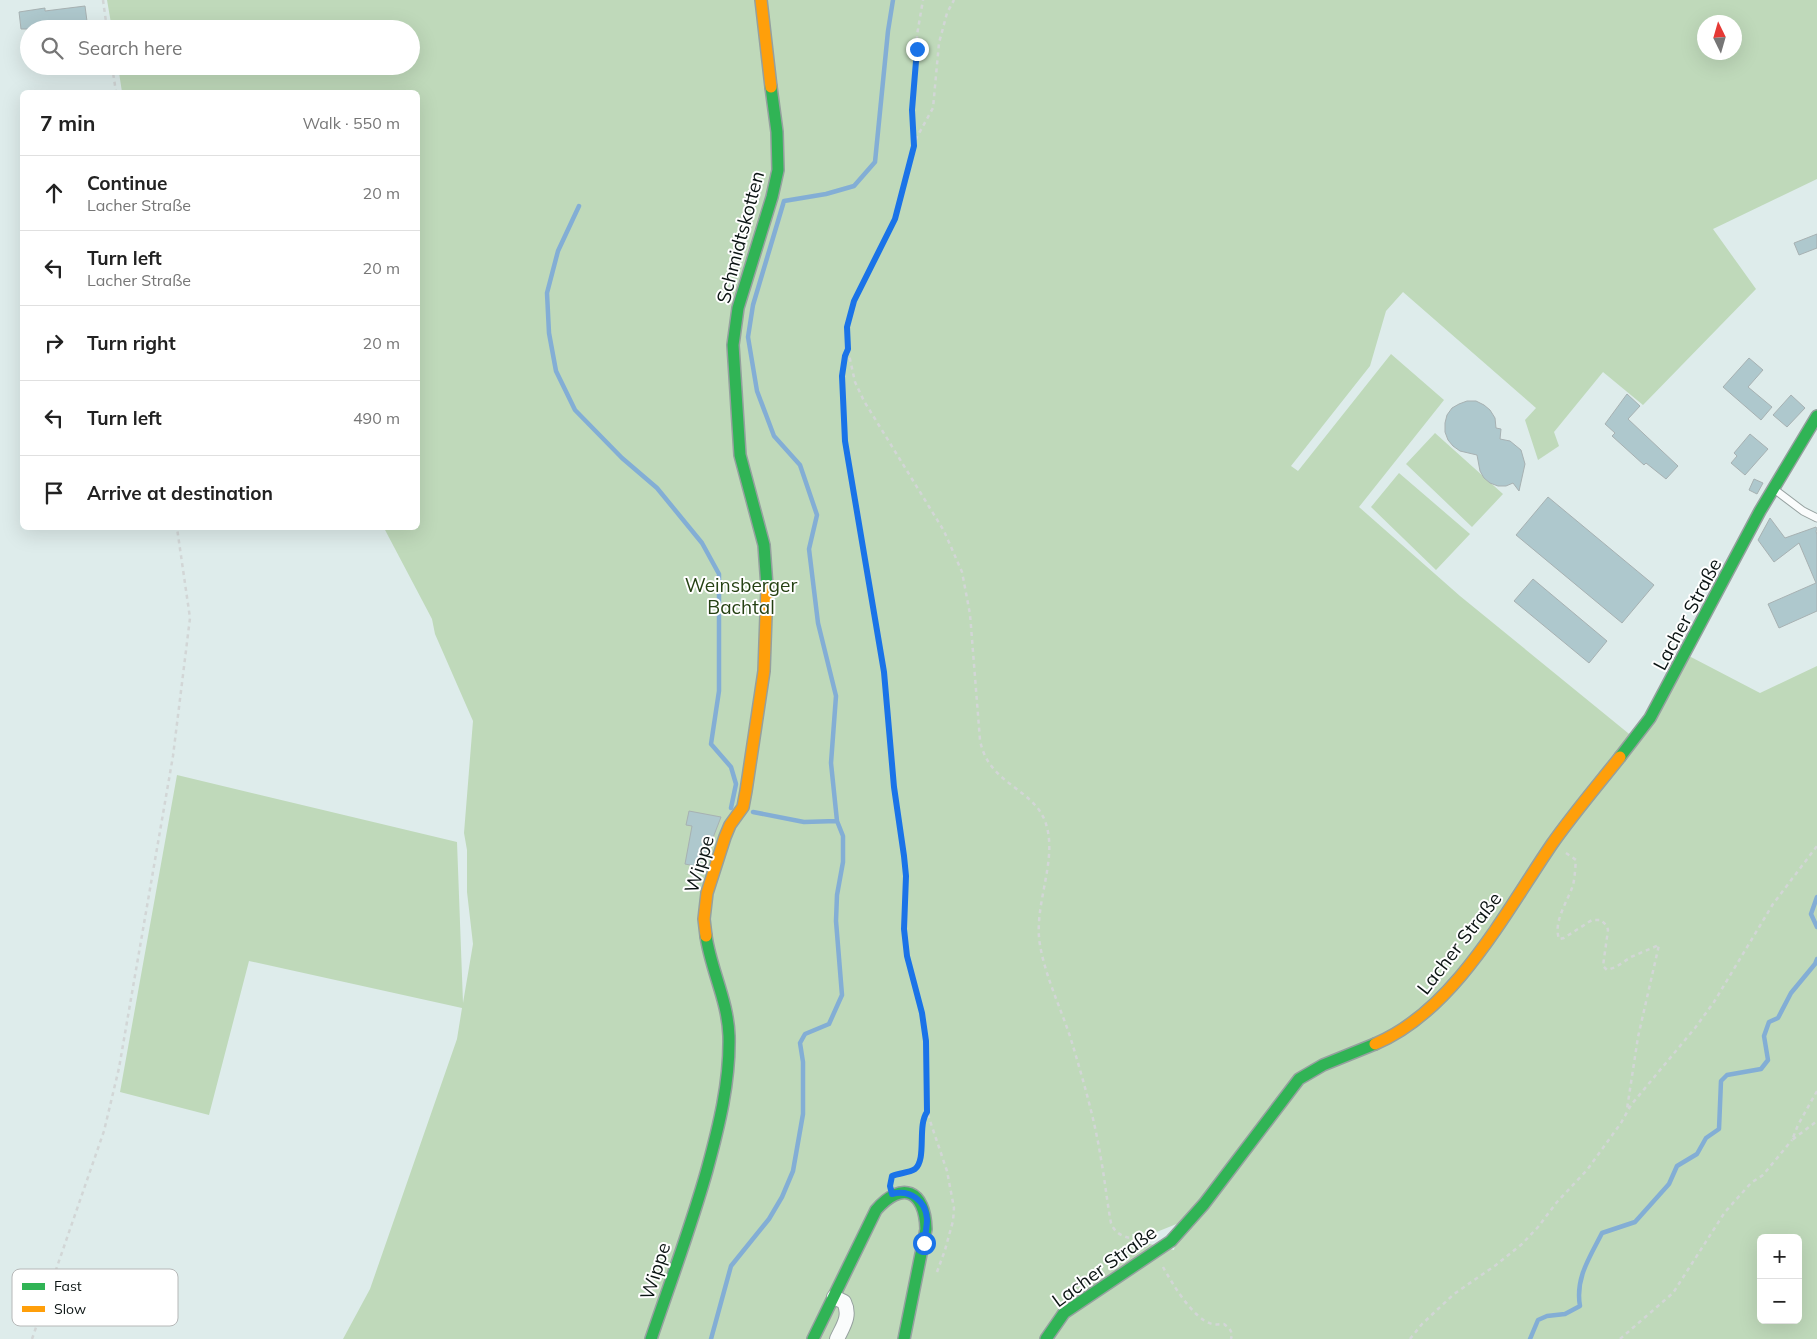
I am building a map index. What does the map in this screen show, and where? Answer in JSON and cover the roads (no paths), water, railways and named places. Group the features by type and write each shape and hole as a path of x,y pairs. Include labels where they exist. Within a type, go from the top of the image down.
{"street":[{"name":"Schmidtskotten","path":"740,455 733,336 738,308 774,190 778,164 777,132 761,0"},
{"name":"Lacher Straße","path":"1046,1339 1064,1314 1075,1304 1155,1253 1170,1241 1204,1204 1274,1109 1299,1079 1323,1065 1391,1038 1412,1024 1438,1002 1493,934 1553,843 1650,718 1760,511 1817,416"},
{"name":"Wippe","path":"651,1339 695,1211 718,1133 725,1097 729,1051 727,1016 708,941 704,919 705,906 707,893 725,837 730,825 743,807 764,671 767,635 765,552 740,455"},
{"path":"813,1339 879,1204 892,1194 902,1192 914,1196 922,1203 927,1218 904,1339"},
{"path":"834,1297 844,1302 847,1311 847,1318 837,1339"}],"lane":[{"path":"1774,488 1803,511 1817,518"}],"waterway":[{"path":"711,1339 731,1266 769,1219 782,1197 793,1171 803,1114 803,1062 800,1043 805,1034 829,1024 842,995 836,921 837,895 843,862 843,836 837,821 831,763 836,696 818,623 809,549 817,515 800,465 774,436 757,391 748,337 753,305 784,201 826,194 854,186 875,162 888,31 893,0"},
{"path":"579,206 558,251 547,293 549,333 556,371 575,410 622,458 657,488 702,543 719,574 719,691 711,744 731,767 736,784 731,808"},
{"path":"753,812 804,822 837,821"},
{"path":"1817,897 1811,914 1817,927"},
{"path":"1530,1339 1538,1320 1547,1316 1565,1314 1580,1306 1579,1296 1582,1277 1588,1259 1602,1233 1635,1222 1669,1184 1677,1166 1697,1154 1706,1138 1719,1129 1721,1081 1727,1075 1761,1069 1768,1060 1764,1036 1769,1022 1778,1018 1791,993 1817,959"}],"park label":[{"name":"Weinsberger Bachtal","path":"741,596"}]}
